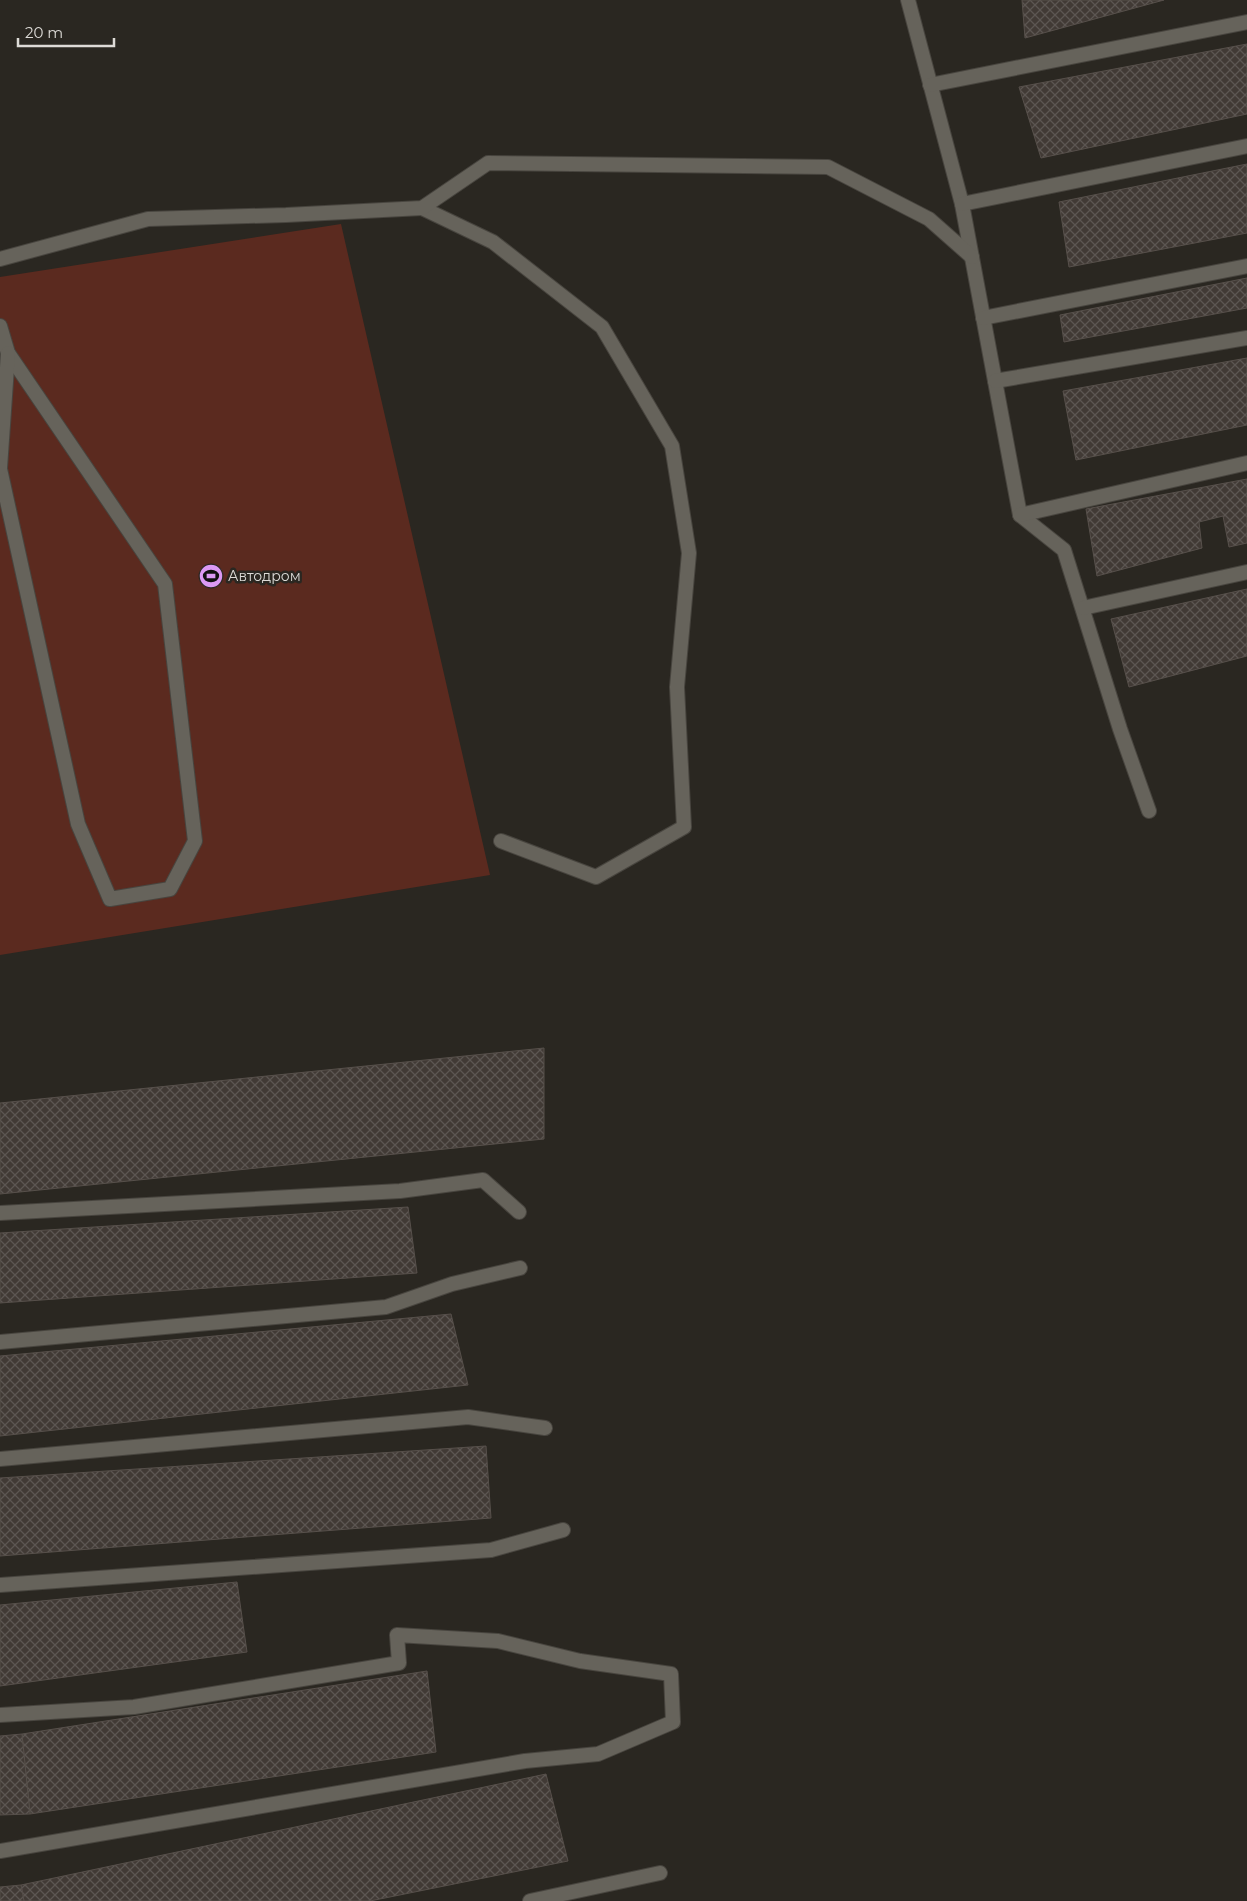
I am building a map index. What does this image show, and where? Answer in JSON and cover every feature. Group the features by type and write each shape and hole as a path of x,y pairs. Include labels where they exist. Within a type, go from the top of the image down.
{"lane":[{"path":"908,0 962,204 1020,515 1064,550 1120,729 1149,811"},
{"path":"930,86 1247,22"},
{"path":"962,204 1247,146"},
{"path":"422,208 488,163 828,167 929,219 972,256"},
{"path":"0,259 148,219 286,215 422,208 493,242 602,327 672,446 689,553 678,687 684,827 596,877 501,840"},
{"path":"983,318 1247,266"},
{"path":"0,326 8,353 165,584 195,841 170,889 110,899 78,824 0,469 8,353"},
{"path":"995,381 1247,338"},
{"path":"1020,515 1247,463"},
{"path":"1083,608 1247,572"},
{"path":"0,1213 400,1191 484,1180 519,1212"},
{"path":"0,1342 386,1307 452,1284 520,1268"},
{"path":"0,1459 468,1417 544,1428"},
{"path":"0,1585 491,1550 563,1530"},
{"path":"0,1715 134,1707 399,1664 397,1635 498,1641 580,1661 671,1674 673,1722 598,1754 525,1761 0,1851"},
{"path":"530,1901 660,1873"}],"shaded area":[{"name":"Автодром","path":"341,224 490,875 0,955 0,277"}],"building":[{"path":"1022,0 1164,0 1025,38"},
{"path":"1247,44 1247,114 1041,158 1019,87"},
{"path":"1247,164 1247,233 1069,267 1059,202"},
{"path":"1247,278 1247,308 1064,342 1060,315"},
{"path":"1247,358 1247,425 1076,460 1063,391"},
{"path":"1247,479 1247,543 1229,547 1223,516 1199,522 1202,548 1097,576 1086,509"},
{"path":"1247,589 1247,656 1129,687 1111,619"},
{"path":"544,1048 544,1139 0,1194 0,1103"},
{"path":"408,1207 417,1273 0,1303 0,1233"},
{"path":"451,1314 468,1385 0,1436 0,1356"},
{"path":"486,1446 491,1518 0,1556 0,1478"},
{"path":"237,1582 247,1652 0,1686 0,1605"},
{"path":"427,1671 436,1752 30,1814 22,1734"},
{"path":"22,1734 30,1814 0,1815 0,1736"},
{"path":"546,1774 568,1861 370,1901 24,1901 21,1885"},
{"path":"21,1885 24,1901 0,1901 0,1887"}],"place":[{"name":"Автодром","path":"211,576"}]}
